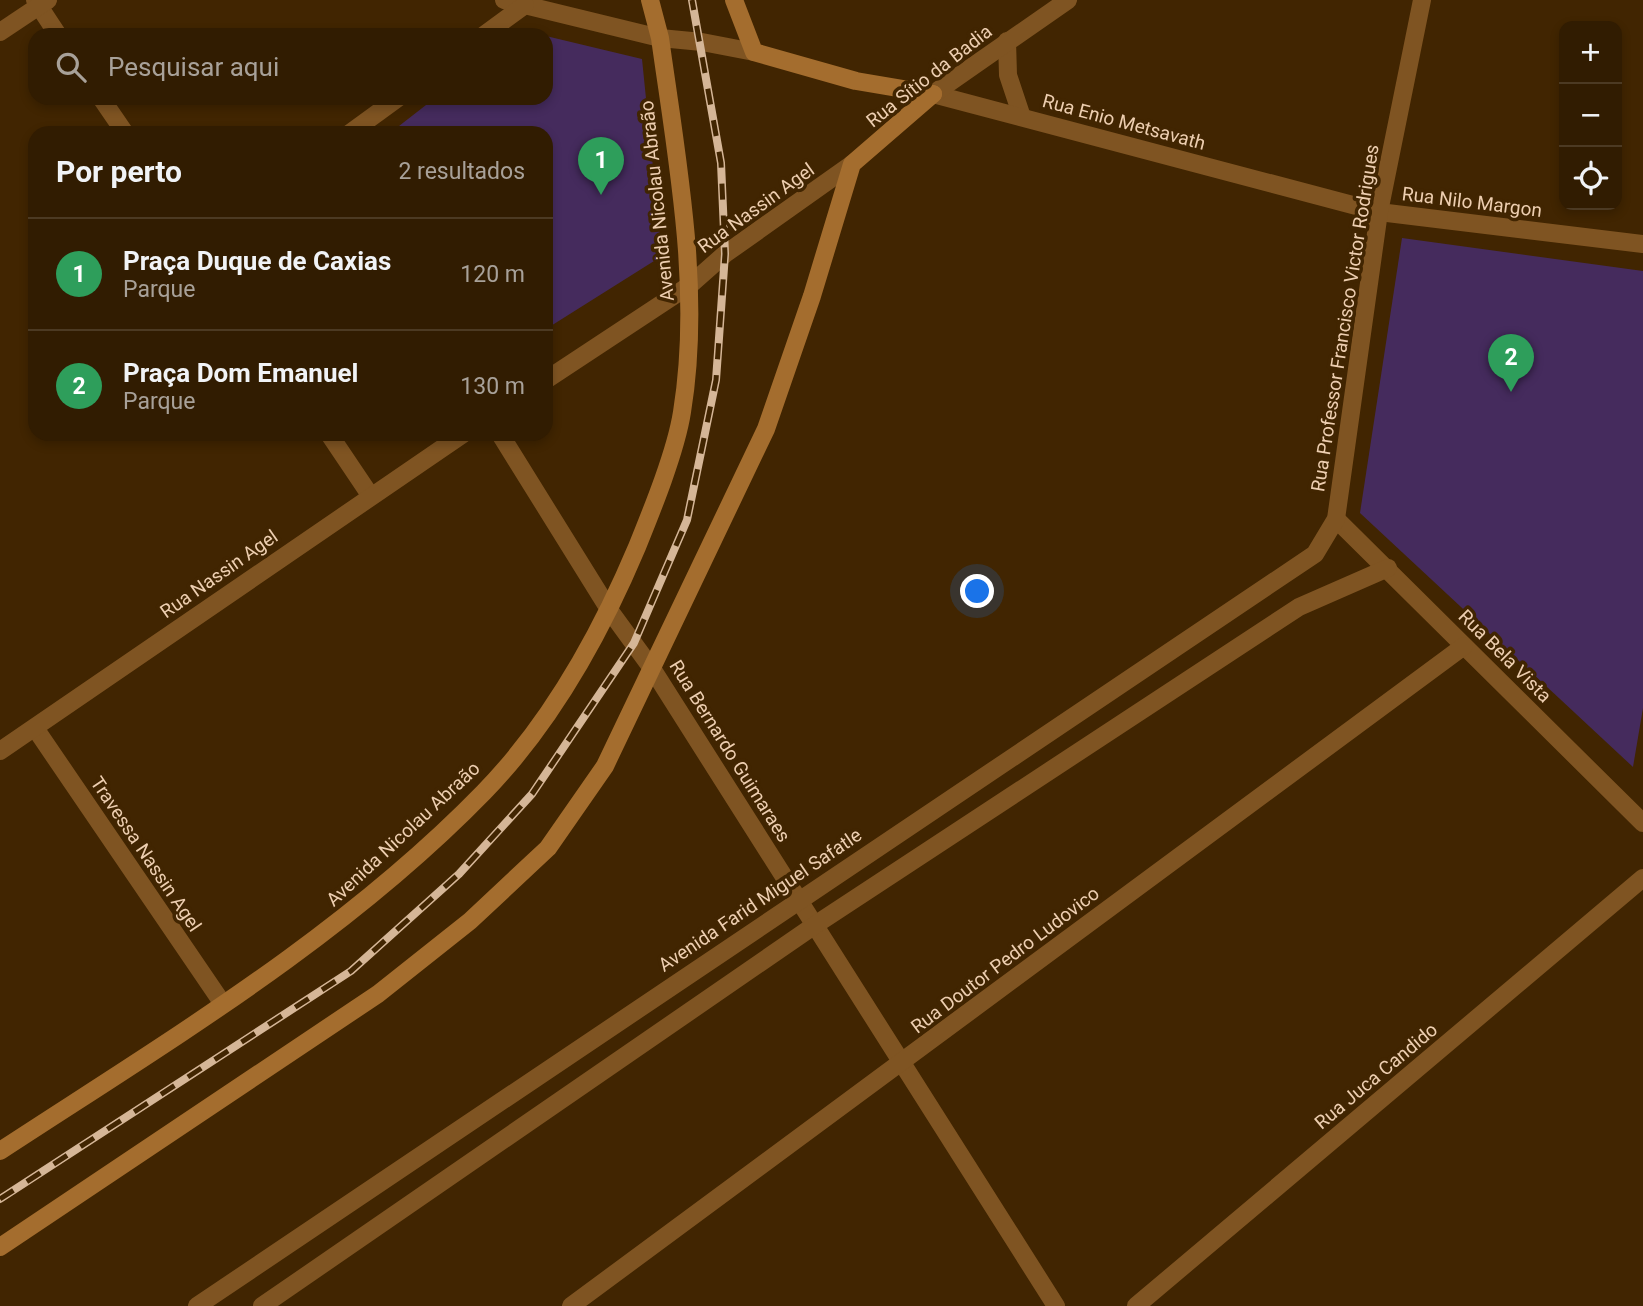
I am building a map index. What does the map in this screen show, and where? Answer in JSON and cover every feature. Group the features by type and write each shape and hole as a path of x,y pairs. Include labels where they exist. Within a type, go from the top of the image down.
{"street":[{"path":"504,0 660,38 702,42 754,52"},
{"name":"Avenida Nicolau Abraão","path":"0,1151 328,932 485,791 544,718 610,611 650,515 682,414 690,285 660,38 650,0"},
{"path":"734,0 754,52"},
{"name":"Rua Sítio da Badia","path":"852,164 933,94 1068,0"},
{"name":"Rua Professor Francisco Victor Rodrigues","path":"1336,519 1379,212 1422,0"},
{"path":"0,32 40,2 54,28"},
{"path":"494,28 525,5"},
{"path":"1007,41 1008,75 1022,117"},
{"name":"Rua Enio Metsavath","path":"754,52 856,81 933,94 1379,212"},
{"path":"106,105 119,126"},
{"path":"360,126 388,105"},
{"path":"0,1247 272,1068 378,994 470,921 548,848 605,766 766,429 812,296 852,164"},
{"name":"Rua Nassin Agel","path":"553,375 690,285 726,254 852,164"},
{"name":"Rua Nilo Margon","path":"1379,212 1643,244"},
{"path":"334,441 370,495"},
{"name":"Rua Nassin Agel","path":"0,751 452,441"},
{"name":"Rua Bernardo Guimaraes","path":"504,441 610,611 653,670 1056,1306"},
{"name":"Rua Bela Vista","path":"1336,519 1464,646 1641,814"},
{"name":"Avenida Farid Miguel Safatle","path":"197,1306 1315,554 1336,519"},
{"path":"262,1306 815,925 1299,607 1388,568"},
{"name":"Rua Doutor Pedro Ludovico","path":"571,1306 1464,646"},
{"name":"Travessa Nassin Agel","path":"34,728 223,1004"},
{"name":"Rua Juca Candido","path":"1136,1306 1643,878"}],"shaded area":[{"path":"553,38 642,59 662,256 553,325 553,126 399,126 426,105 553,105"},
{"path":"1402,238 1643,271 1643,708 1633,767 1360,513"}],"railway":[{"path":"0,1199 351,971 459,874 532,794 634,643 687,520 716,380 725,254 721,163 692,0"}],"place":[{"name":"Praça Duque de Caxias","path":"601,195"},
{"name":"Praça Dom Emanuel","path":"1511,392"}]}
